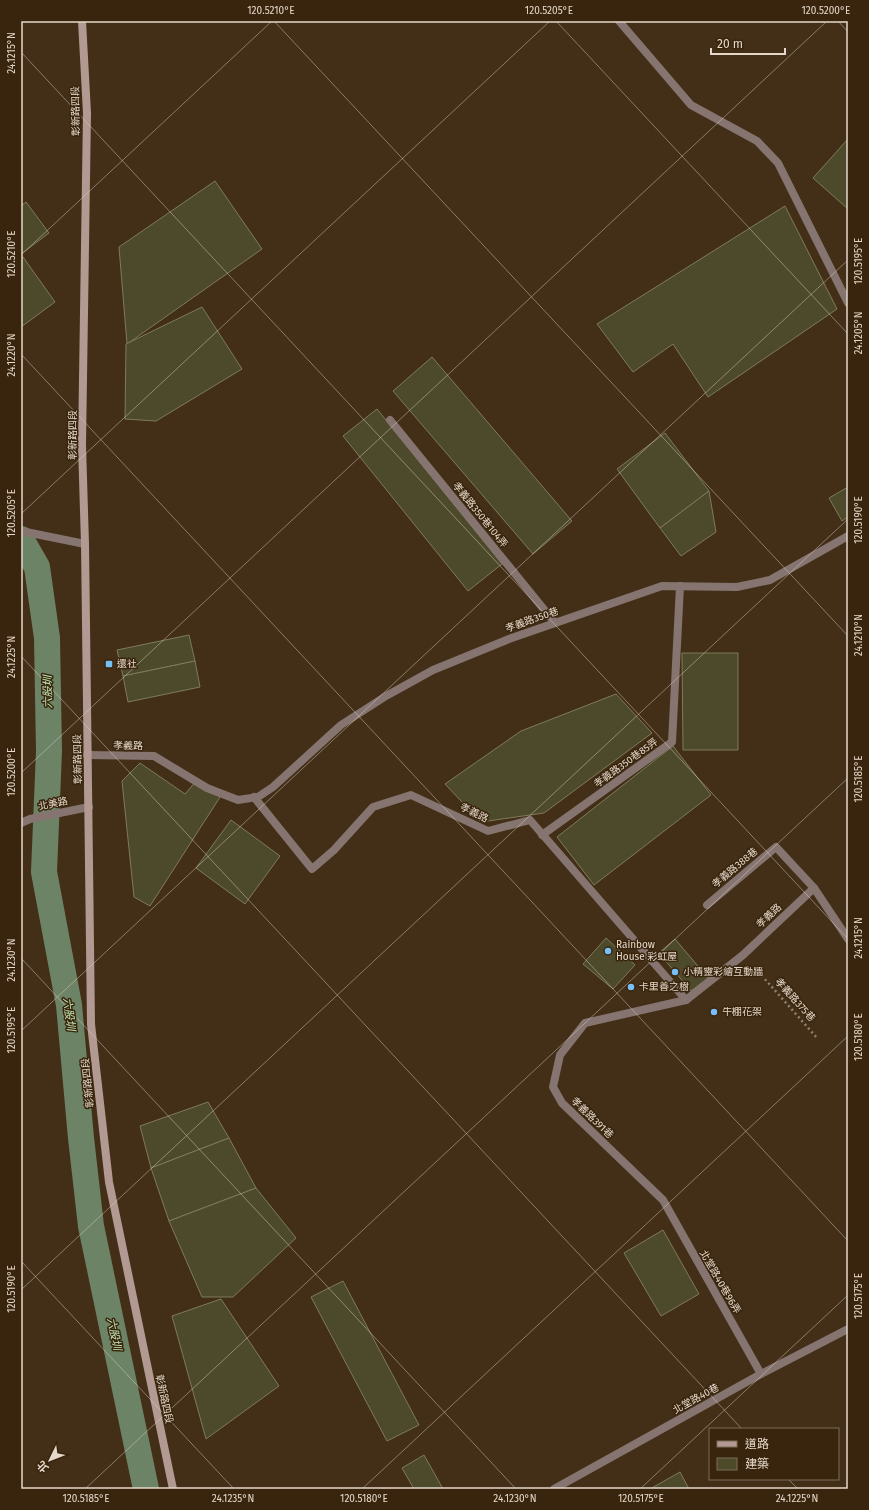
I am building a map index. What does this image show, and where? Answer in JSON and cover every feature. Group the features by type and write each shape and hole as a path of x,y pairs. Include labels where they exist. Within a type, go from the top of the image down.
{"street":[{"name":"彰新路四段","path":"82,21 87,113 82,445 91,1024 109,1182 173,1489"},
{"path":"619,21 691,105 757,141 778,163 848,303"},
{"name":"孝義路350巷104弄","path":"390,420 555,623"},
{"path":"21,531 84,544"},
{"name":"孝義路350巷","path":"254,797 258,797 273,787 341,725 386,696 433,670 509,639 662,586 737,587 770,580 848,536"},
{"name":"孝義路350巷85弄","path":"542,835 672,742 680,586"},
{"name":"孝義路","path":"87,755 154,756 207,788 238,800 254,797 312,869 334,850 373,807 411,795 488,831 530,820 686,1000 743,955 814,888"},
{"name":"北美路","path":"21,823 30,819 88,807"},
{"name":"孝義路388巷","path":"707,905 776,847 814,888"},
{"path":"814,888 848,939"},
{"name":"孝義路391巷","path":"663,1200 562,1103 553,1087 560,1054 585,1023 686,1000"},
{"name":"北堂路40巷96弄","path":"663,1200 761,1374"},
{"name":"北堂路40巷","path":"554,1489 761,1374 848,1329"}],"path":[{"name":"孝義路375巷","path":"743,955 818,1039"}],"building":[{"path":"848,139 848,209 813,178"},
{"path":"215,181 262,249 127,344 119,247"},
{"path":"26,202 49,233 21,254 21,206"},
{"path":"785,206 837,309 708,397 673,344 633,372 597,324"},
{"path":"23,257 55,302 21,327 21,258"},
{"path":"202,307 242,369 156,421 125,419 126,344"},
{"path":"432,357 572,521 533,554 393,391"},
{"path":"377,409 502,564 468,591 343,436"},
{"path":"665,433 709,491 660,528 617,469"},
{"path":"848,487 848,517 842,521 829,498"},
{"path":"709,491 716,532 681,556 660,528"},
{"path":"189,635 195,661 123,676 117,650"},
{"path":"682,653 738,653 738,750 683,750"},
{"path":"195,661 200,687 128,702 123,676"},
{"path":"616,694 652,733 544,813 481,822 445,784 521,731"},
{"path":"673,746 711,795 594,885 557,837"},
{"path":"140,763 185,794 198,779 222,794 150,906 134,897 122,781"},
{"path":"231,820 280,856 245,904 196,868"},
{"name":"Rainbow House 彩虹屋","path":"606,938 635,965 613,989 583,964"},
{"path":"675,939 708,978 691,991 659,953"},
{"path":"208,1102 229,1138 151,1168 140,1126"},
{"path":"229,1138 256,1188 169,1221 151,1168"},
{"path":"256,1188 296,1238 233,1297 202,1297 169,1221"},
{"path":"663,1230 699,1294 661,1316 624,1253"},
{"path":"343,1281 419,1425 387,1441 311,1297"},
{"path":"221,1299 279,1386 206,1439 172,1316"},
{"path":"424,1455 443,1489 414,1489 402,1468"},
{"path":"680,1472 689,1489 650,1489"}],"waterway":[{"name":"六股圳","path":"21,539 37,567 47,638 49,751 44,872 69,1005 81,1138 91,1226 146,1489"}],"place":[{"name":"還社","path":"109,664"},
{"name":"Rainbow House 彩虹屋","path":"608,951"},
{"name":"小精靈彩繪互動牆","path":"675,972"},
{"name":"卡里善之樹","path":"631,987"},
{"name":"牛棚花架","path":"714,1012"}]}
